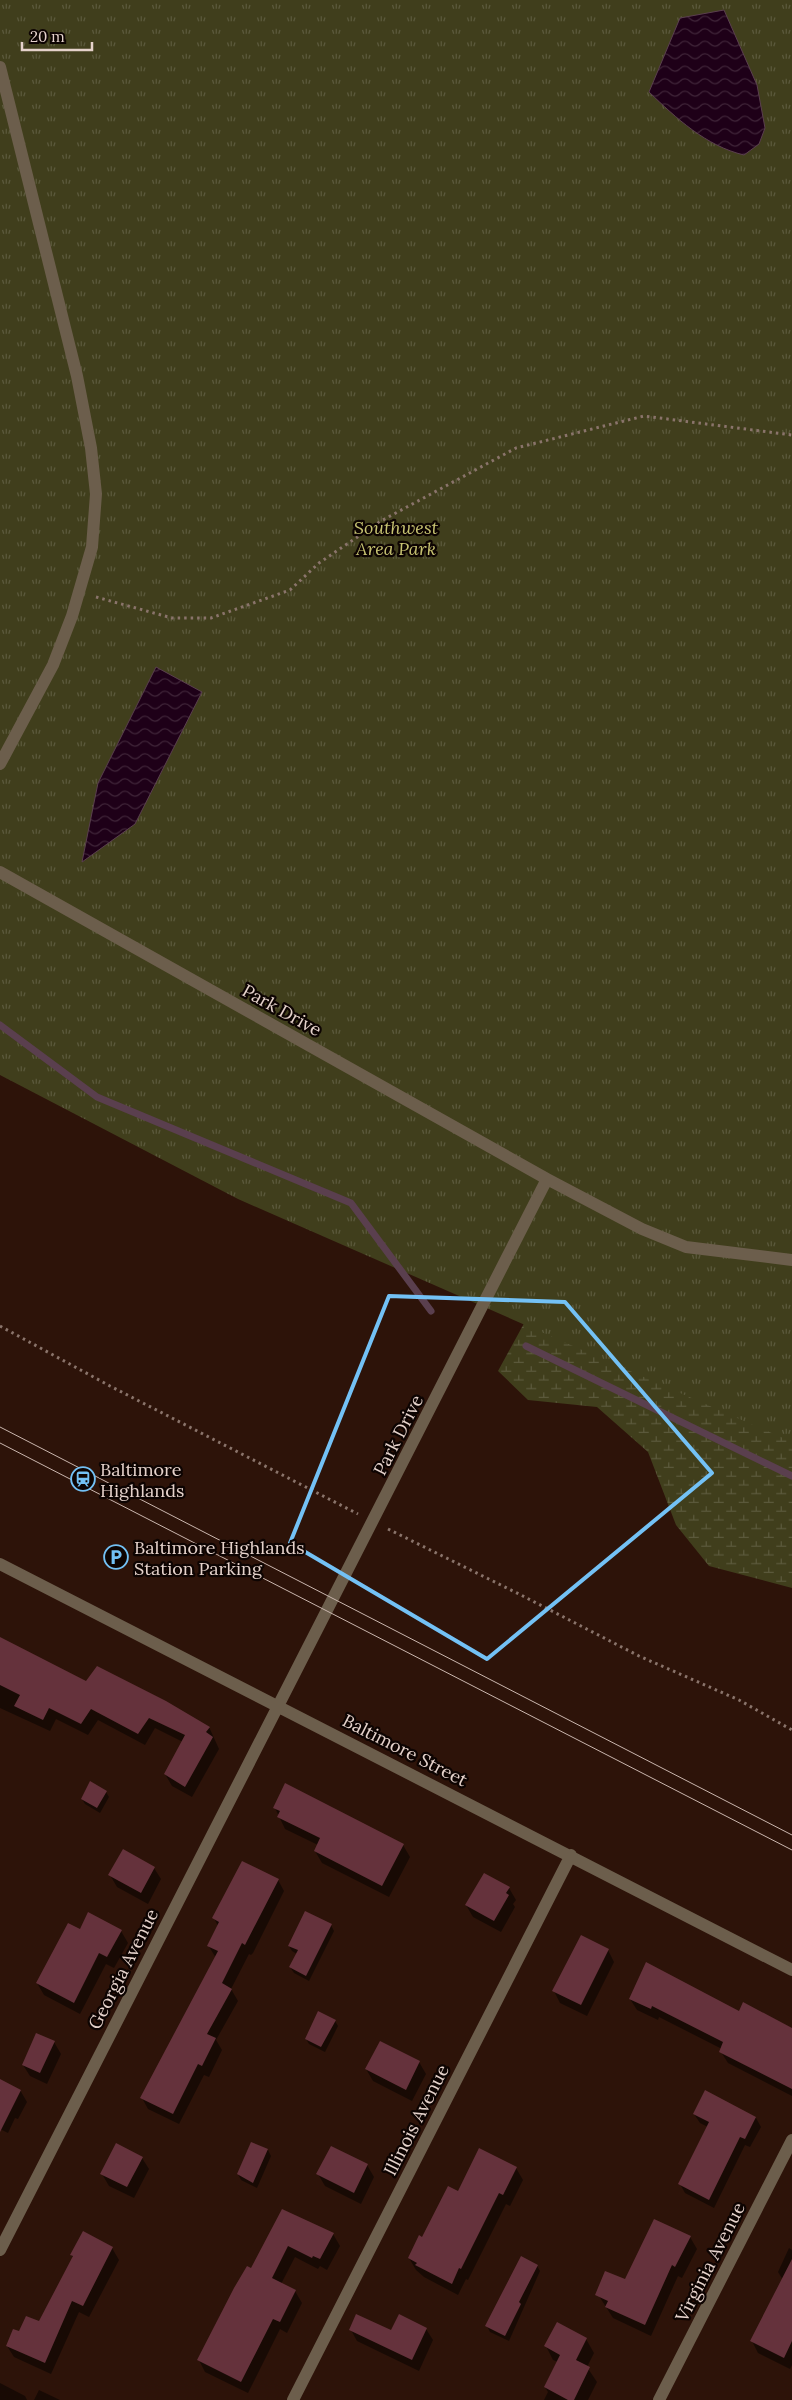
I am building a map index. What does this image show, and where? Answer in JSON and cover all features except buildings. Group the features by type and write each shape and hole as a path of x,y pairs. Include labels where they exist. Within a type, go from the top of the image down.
{"street":[{"path":"0,67 77,376 91,448 96,494 93,538 78,593 53,665 0,764"},
{"name":"Park Drive","path":"0,872 547,1179 642,1229 686,1247 792,1260"},
{"name":"Park Drive","path":"278,1705 547,1179"},
{"name":"Baltimore Street","path":"0,1564 571,1855 792,1970"},
{"name":"Georgia Avenue","path":"0,2250 278,1705"},
{"name":"Illinois Avenue","path":"293,2400 571,1855"},
{"name":"Virginia Avenue","path":"659,2400 792,2140"}],"path":[{"path":"78,593 172,618 211,618 290,590 319,563 381,521 516,448 644,416 792,435"},
{"path":"0,1326 110,1386 373,1522 520,1594 639,1656 739,1700 792,1730"}],"highlighted area":[{"path":"389,1296 565,1302 712,1473 487,1659 290,1543"}],"green space":[{"name":"Southwest Area Park","path":"0,0 792,0 792,1442 238,1199 0,1075"},
{"path":"792,1290 792,1588 709,1566 676,1525 648,1452 597,1407 528,1400 498,1371 534,1305"}],"water":[{"path":"724,10 757,85 765,128 759,144 744,155 730,151 704,138 670,112 649,92 680,18"},
{"path":"156,667 202,692 135,824 82,862 98,783"}],"waterway":[{"path":"0,1025 97,1097 351,1203 431,1311"},
{"path":"526,1346 792,1476"}],"tram line":[{"path":"0,1427 792,1835"},
{"path":"0,1443 792,1850"}],"place":[{"name":"Baltimore Highlands","path":"83,1479"},
{"name":"Baltimore Highlands Station Parking","path":"116,1557"}]}
